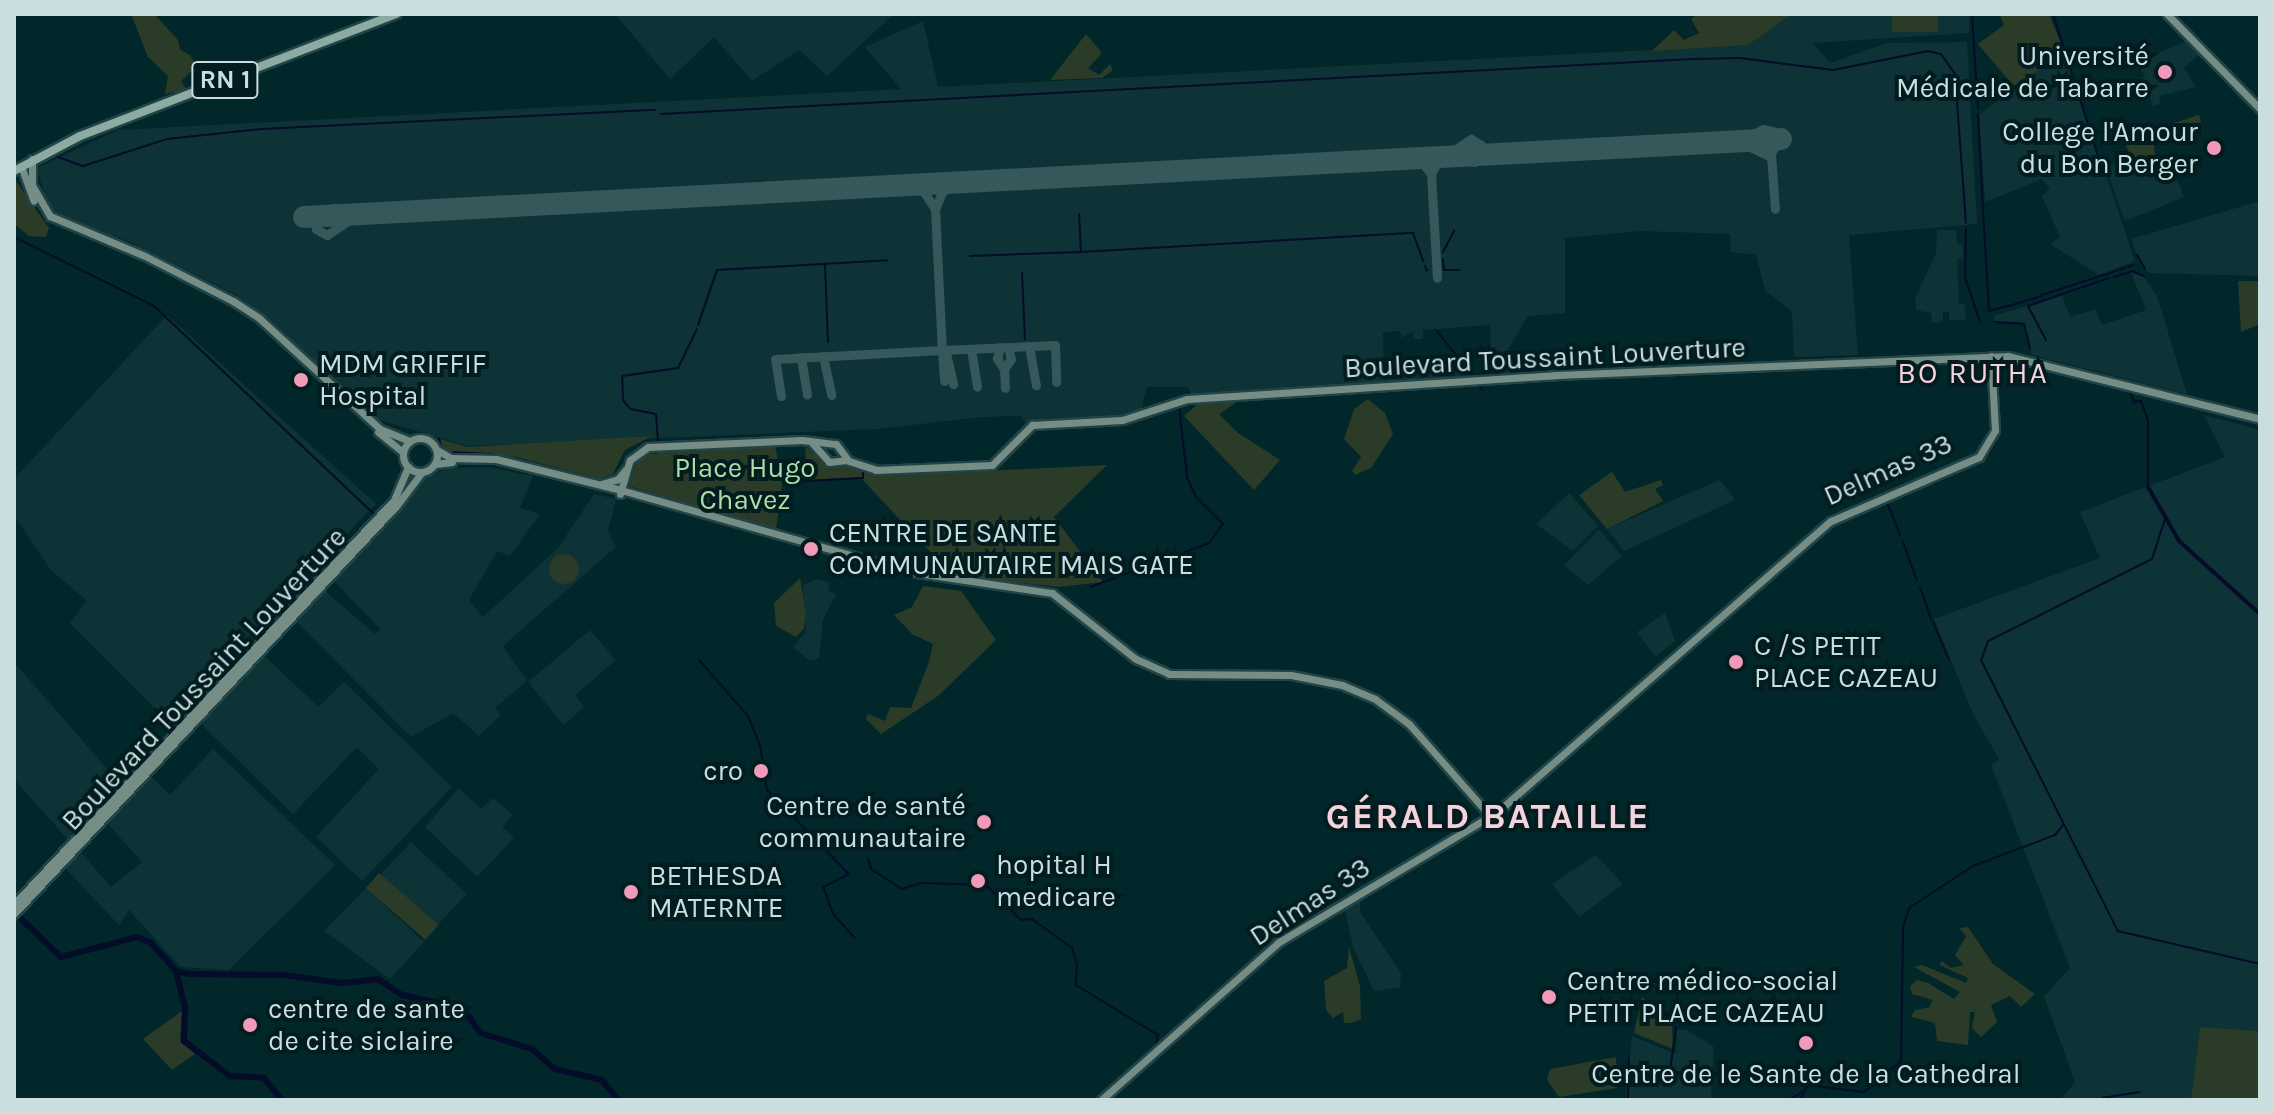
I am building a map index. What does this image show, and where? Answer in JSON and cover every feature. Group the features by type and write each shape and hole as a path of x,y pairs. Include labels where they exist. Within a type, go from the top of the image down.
{"main road":[{"name":"RN 1","path":"18,169 51,149 396,14"},
{"path":"2170,14 2260,109"},
{"path":"32,159 32,185 50,216 145,256 233,301 259,318 380,429 410,441 426,439 451,458 496,459 911,572 1052,593 1153,669 1291,675 1342,685 1375,699 1409,724 1487,818"},
{"path":"18,169 32,197 52,222 131,253 245,313 403,452 408,467 422,472 435,464 494,462 621,492"},
{"name":"Boulevard Toussaint Louverture","path":"836,461 849,461 888,471 992,465 1032,425 1122,420 1194,398 1555,375 1991,356 2020,357 2260,419"},
{"name":"Delmas 33","path":"1101,1100 1279,942 1487,818 1831,521 1979,457 1995,430 1991,356"},
{"name":"Delmas 33","path":"1487,818 1829,518 1977,454 1992,427 1991,356"},
{"path":"1994,373 2000,363 2020,357"},
{"path":"621,492 634,455 648,447 781,440 812,443 825,448 836,444 849,461"},
{"path":"403,452 410,441"},
{"path":"825,448 826,460 836,461 841,452"},
{"path":"435,464 437,450"},
{"name":"Boulevard Toussaint Louverture","path":"14,914 17,904 394,500 408,467"},
{"path":"597,485 613,482 628,467"},
{"name":"Boulevard Toussaint Louverture","path":"17,904 387,517 422,472"}],"shaded area":[{"path":"615,14 894,14 827,76 799,50 752,81 714,37 670,79"},
{"path":"1792,14 1969,14 1969,33 1813,43 1830,63 1887,43 1967,42 1977,224 1849,235 1858,355 1794,357 1792,312 1765,290 1756,255 1731,252 1730,234 1640,231 1565,238 1565,313 1528,316 1508,350 1510,374 1491,369 1490,325 1423,330 1423,339 1413,339 1413,331 1401,338 1400,331 1383,332 1384,376 1468,371 1470,378 1191,394 1188,387 1147,387 1141,410 1115,418 1025,423 1021,416 982,417 877,429 468,446 373,418 272,321 237,295 126,240 60,218 48,208 37,168 118,130 901,89 865,47 923,21 938,87 1748,45"},
{"name":"Université Médicale de Tabarre","path":"2188,40 2202,52 2184,68 2196,87 2159,96 2161,103 2153,106 2148,93 2129,98 2126,83 2145,77 2137,62"},
{"path":"2064,50 2135,261 2099,275 2050,244 2060,237 2042,196 2050,189 2042,179 1985,202 1979,115"},
{"path":"2129,158 2134,168 2161,164 2166,184 2178,180 2184,197 2125,221 2105,166"},
{"path":"2260,201 2260,276 2149,273 2141,266 2131,239"},
{"path":"1937,230 1956,230 1957,244 1963,244 1963,259 1957,259 1959,303 1965,305 1966,320 1949,320 1949,312 1943,312 1943,322 1932,323 1931,313 1916,310 1915,299 1936,253"},
{"path":"2131,272 2144,277 2157,296 2187,394 2032,355 2023,322 1994,322 1994,316 2062,295 2070,317 2095,309 2102,325 2146,310"},
{"path":"167,315 376,504 167,720 70,623 87,601 51,570 14,515 14,479"},
{"path":"2204,415 2260,430 2260,1031 2200,1027 2191,1100 2060,1100 2075,1082 2044,996 2070,968 1991,765 1999,759 1974,716 1934,619 2100,558 2080,512 2225,457"},
{"path":"489,467 533,476 520,508 540,514 510,556 497,551 469,600 483,617 558,548 594,494 616,499 608,531 616,547 503,646 527,681 495,708 501,715 479,736 453,713 411,737 297,622 324,590 375,634 380,629 333,580 425,479 448,468"},
{"path":"1720,480 1735,500 1624,551 1607,529"},
{"path":"1569,493 1598,526 1573,551 1536,524"},
{"path":"1599,529 1622,556 1588,585 1564,565"},
{"path":"815,579 830,582 828,591 836,594 823,620 819,658 810,661 793,647 806,631 803,586"},
{"path":"1665,613 1675,641 1655,657 1637,632"},
{"path":"590,630 616,660 575,695 584,707 564,725 528,682"},
{"path":"263,655 319,707 344,682 452,787 362,881 316,837 379,769 357,747 293,814 201,722"},
{"path":"14,662 122,786 69,841 14,779"},
{"path":"213,749 335,865 229,970 181,967 129,910 119,925 64,867 80,851 111,887 142,862 107,823 151,776 170,795"},
{"path":"459,788 481,809 493,798 513,815 502,827 514,838 477,877 425,827"},
{"path":"411,842 467,894 436,927 380,875"},
{"path":"1596,855 1623,884 1579,917 1552,884"},
{"path":"366,888 424,942 390,979 324,931"},
{"path":"1360,898 1360,912 1401,973 1400,987 1374,991 1353,947 1344,907"},
{"path":"1677,1030 1687,1030 1714,1047 1711,1100 1626,1098 1632,1036 1676,1054"}],"green space":[{"path":"131,14 156,16 178,40 180,50 190,55 197,66 181,81 187,90 165,94 168,76 148,57"},
{"path":"1698,14 1792,14 1748,45 1652,51 1674,30 1684,40 1699,33 1691,19"},
{"path":"1892,14 1938,14 1938,32 1892,32"},
{"path":"1999,14 2049,14 2064,50 2015,88 1978,44 2004,25"},
{"path":"1086,34 1102,53 1088,68 1099,75 1110,64 1113,70 1102,78 1050,80"},
{"path":"2199,115 2203,130 2154,144 2156,165 2134,168 2124,139"},
{"path":"14,178 49,228 46,237 29,236 14,224"},
{"path":"2238,281 2260,281 2260,324 2241,332"},
{"path":"1368,399 1385,413 1393,434 1371,468 1355,475 1352,471 1361,457 1344,439 1354,409"},
{"path":"1217,400 1237,402 1219,414 1238,433 1280,460 1254,490 1184,416 1198,404"},
{"path":"652,436 625,450 613,474 600,479 516,457 448,451 440,444 440,439 468,447"},
{"name":"Place Hugo Chavez","path":"775,444 782,485 776,530 629,486 637,460 645,454"},
{"path":"805,446 827,466 845,465 883,476 1107,465 1054,517 1103,582 1059,587 953,576 860,477 808,480"},
{"path":"1612,472 1625,492 1661,480 1663,485 1655,489 1663,501 1607,529 1579,495"},
{"path":"564,554 575,558 579,569 575,580 564,584 553,580 549,569 553,558"},
{"path":"800,578 806,613 804,629 796,637 776,626 774,603"},
{"path":"923,586 961,591 996,640 938,696 881,734 866,719 868,714 885,721 890,707 911,708 929,662 933,644 912,634 894,615 912,607"},
{"path":"379,873 439,925 426,940 366,888"},
{"path":"1968,927 1993,964 2035,994 2021,1007 2010,996 1991,1005 1997,1022 1981,1037 1972,1028 1975,1012 1970,1012 1968,1045 1937,1041 1935,1023 1911,1017 1915,1010 1930,1007 1932,1000 1912,994 1910,986 1917,980 1928,983 1954,999 1960,992 1914,967 1922,965 1966,983 1968,978 1939,965 1942,961 1951,968 1964,965 1955,955 1966,936 1959,928"},
{"path":"1349,947 1360,986 1361,1019 1344,1023 1343,1012 1333,1018 1326,1010 1324,981 1347,968"},
{"path":"1642,997 1672,1024 1673,1049 1634,1033"},
{"path":"182,1011 180,1040 195,1054 172,1070 143,1039"},
{"path":"2200,1027 2260,1031 2260,1100 2191,1100"},
{"path":"1616,1057 1617,1088 1559,1097 1547,1080 1550,1069"}],"waterway":[{"path":"1972,14 1978,109"},
{"path":"2053,14 2100,162"},
{"path":"2175,14 2184,23"},
{"path":"2185,25 2211,51"},
{"path":"661,114 1693,59 1740,58 1833,70 1928,51 1941,54 1955,74 1966,223"},
{"path":"2215,55 2230,73"},
{"path":"58,157 83,166 167,139 261,129 656,110"},
{"path":"1978,114 1983,208"},
{"path":"1983,210 1989,311 2008,306"},
{"path":"970,256 1081,252 1079,214"},
{"path":"1966,229 1965,277 1980,322"},
{"path":"1443,252 1454,231"},
{"path":"1081,252 1413,233 1423,261"},
{"path":"14,237 154,306 374,514"},
{"path":"2137,255 2145,269"},
{"path":"1443,259 1444,270 1459,270"},
{"path":"698,325 717,270 888,260"},
{"path":"825,265 828,342"},
{"path":"2128,267 2133,265"},
{"path":"1425,266 1427,271"},
{"path":"2042,295 2125,268"},
{"path":"2114,277 2132,271 2144,276"},
{"path":"1022,273 1025,339"},
{"path":"2062,294 2109,278"},
{"path":"2046,340 2028,306 2062,294"},
{"path":"2009,306 2041,296"},
{"path":"1995,322 2024,324 2030,348"},
{"path":"658,442 656,414 630,409 623,400 622,376 678,368 697,329"},
{"path":"1437,331 1475,379"},
{"path":"1998,421 1997,372 2006,362 2017,362"},
{"path":"2069,376 2097,383"},
{"path":"2089,380 2172,402"},
{"path":"1477,384 1483,390"},
{"path":"2130,392 2134,402 2141,401 2148,420 2148,487"},
{"path":"1090,587 1209,543 1223,524 1196,497 1187,478 1179,405"},
{"path":"2185,405 2193,406"},
{"path":"2205,409 2260,425"},
{"path":"1995,442 1997,431"},
{"path":"439,439 442,449"},
{"path":"1989,454 1993,446"},
{"path":"1184,449 1187,470"},
{"path":"447,452 490,454 601,481"},
{"path":"1935,483 1985,459"},
{"path":"786,482 863,478 863,471"},
{"path":"1910,490 1928,485"},
{"path":"2148,487 2179,541 2260,614"},
{"path":"630,488 671,501"},
{"path":"1886,500 1900,535"},
{"path":"2165,519 2152,559 1988,641 1981,660 2118,931 2260,964"},
{"path":"1903,542 1917,581"},
{"path":"1920,587 1931,619"},
{"path":"1933,622 1949,660"},
{"path":"699,660 748,716 760,745 767,790 849,874 823,887 834,915 855,938"},
{"path":"1800,1100 1808,1085 1864,1092 1901,1061 1903,927 1909,908 1973,866 2055,835 2063,825"},
{"path":"868,858 871,869 902,889 920,883 986,885 1021,920 1032,919 1072,948 1077,964 1076,985 1158,1035 1155,1047"},
{"path":"14,912 61,957 137,937 151,943 176,971 189,974 283,975 342,983 378,979 402,995 444,1004 470,1018 480,1033 532,1049 555,1069 602,1080 618,1100"},
{"path":"176,971 185,1007 184,1041 230,1076 264,1078 282,1100"},
{"path":"1662,1013 1673,1019"},
{"path":"1668,1085 1676,1027"},
{"path":"1628,1100 1629,1058"},
{"path":"1606,1066 1606,1083 1618,1083"},
{"path":"1790,1100 1802,1092"},
{"path":"2102,1098 2140,1092"}],"taxiway":[{"path":"1738,141 1769,156 1777,143 1772,131 1763,129 1740,141"},
{"path":"1431,174 1438,161 1471,139 1481,145 1474,162 1456,156"},
{"path":"1770,140 1775,209"},
{"path":"1419,158 1431,174 1437,278"},
{"path":"960,182 942,192 935,209 942,350 1055,345 1056,382"},
{"path":"906,185 924,192 935,209"},
{"path":"345,214 335,208 322,211 316,229 327,235 358,214"},
{"path":"1029,346 1036,385"},
{"path":"1000,347 997,358 1004,369 1005,388"},
{"path":"1004,369 1011,359 1008,347"},
{"path":"971,349 977,387"},
{"path":"781,396 775,359 942,350 944,381"},
{"path":"946,353 953,384"},
{"path":"823,356 831,395"},
{"path":"801,357 807,395"}],"runway":[{"path":"304,217 1781,139"}],"place":[{"name":"Université Médicale de Tabarre","path":"2165,72"},
{"name":"College l'Amour du Bon Berger","path":"2214,148"},
{"name":"MDM GRIFFIF Hospital","path":"301,380"},
{"name":"CENTRE DE SANTE COMMUNAUTAIRE MAIS GATE","path":"811,549"},
{"name":"C /S PETIT PLACE CAZEAU","path":"1736,662"},
{"name":"cro","path":"761,771"},
{"name":"Centre de santé communautaire","path":"984,822"},
{"name":"hopital H medicare","path":"978,881"},
{"name":"BETHESDA MATERNTE","path":"631,892"},
{"name":"Centre médico-social PETIT PLACE CAZEAU","path":"1549,997"},
{"name":"centre de sante de cite siclaire","path":"250,1025"},
{"name":"Centre de le Sante de la Cathedral","path":"1806,1043"}],"district":[{"name":"BO RUTHA","path":"1973,373"},
{"name":"GÉRALD BATAILLE","path":"1488,817"}]}
